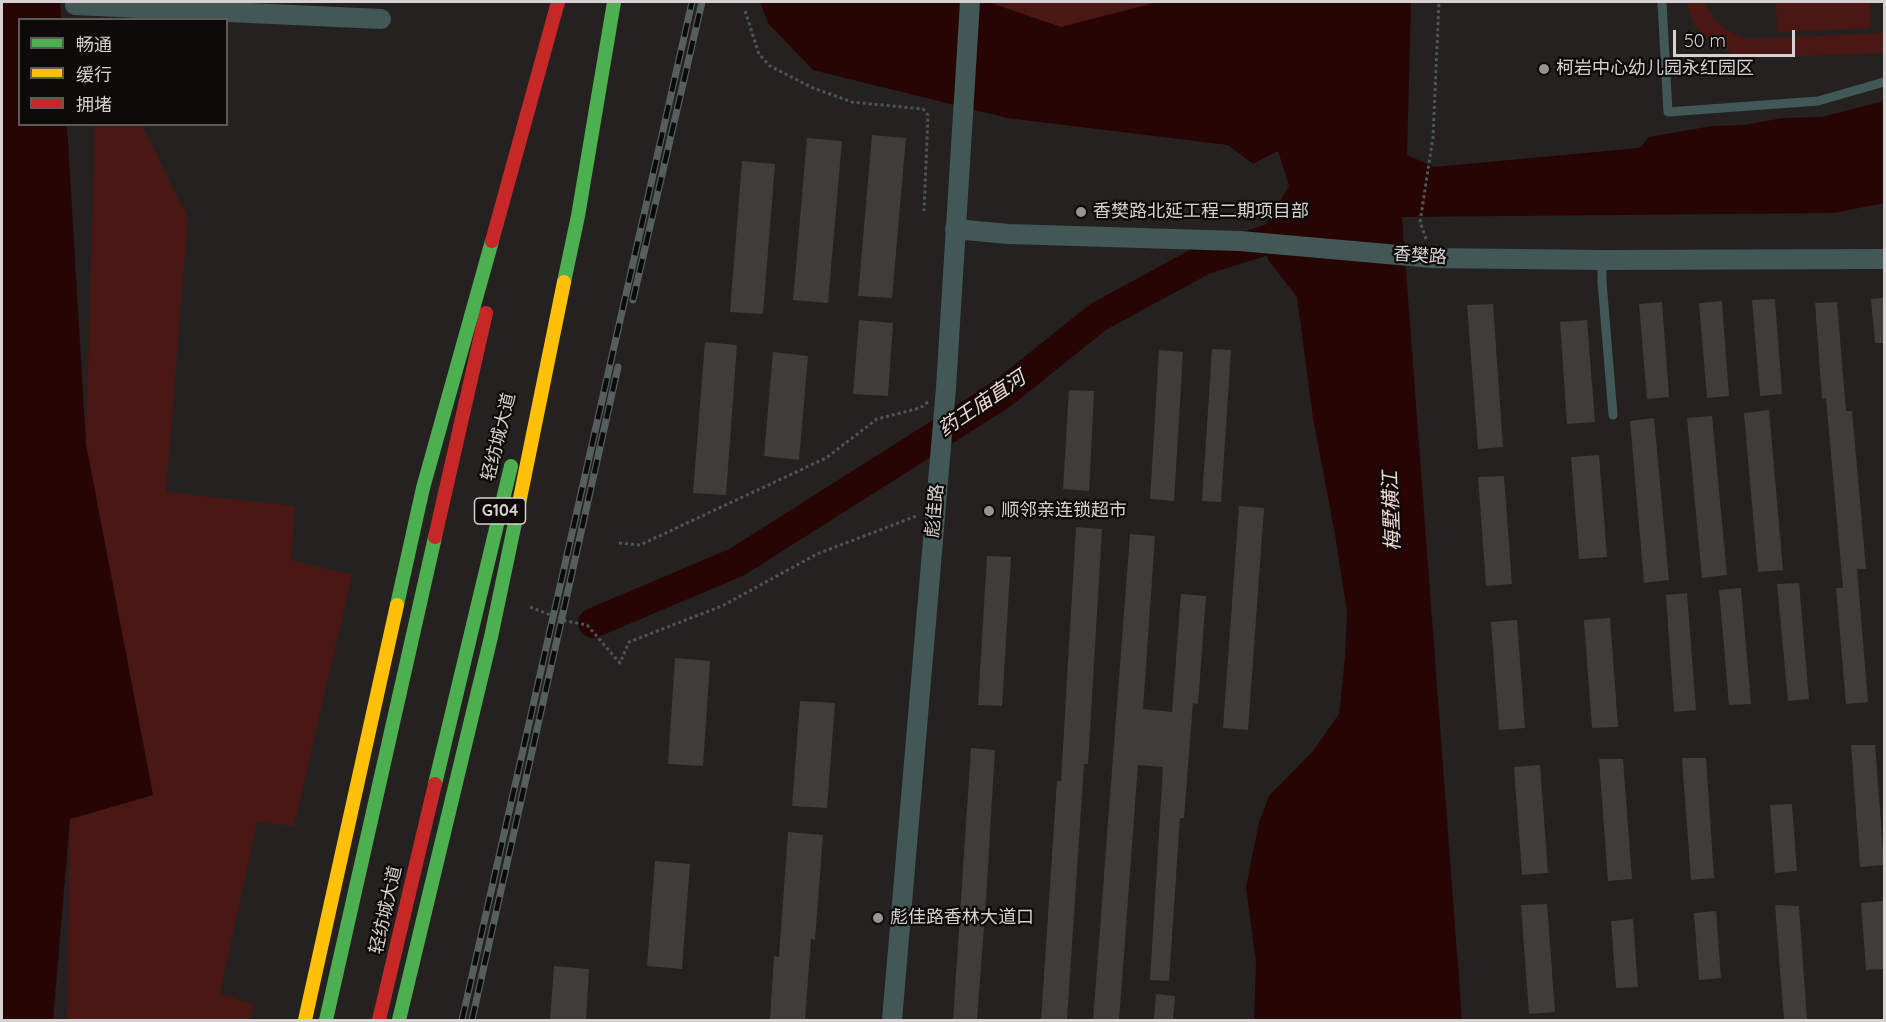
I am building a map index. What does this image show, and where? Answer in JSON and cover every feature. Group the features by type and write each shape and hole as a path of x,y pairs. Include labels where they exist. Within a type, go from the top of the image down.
{"main road":[{"name":"轻纺城大道","path":"326,1020 475,364 550,2"},
{"path":"305,1020 423,488 558,2"},
{"name":"轻纺城大道","path":"522,421 616,2"},
{"path":"399,1020 491,637 578,216 616,2"},
{"name":"轻纺城大道","path":"379,1020 513,455"}],"street":[{"name":"彪佳路","path":"892,1020 946,388 970,2"},
{"path":"75,5 381,19"},
{"name":"香樊路","path":"956,229 1008,234 1240,241 1432,258 1884,260"}],"lane":[{"path":"1662,2 1668,112 1818,101 1884,82"},
{"path":"1602,260 1613,415"}],"path":[{"path":"1420,222 1430,159 1439,2"},
{"path":"745,11 759,54 770,66 813,88 852,102 922,109 928,115 924,211"},
{"path":"619,543 640,545 826,458 877,418 920,408 946,388"},
{"path":"530,607 566,621 587,625 620,663 629,642 722,606 817,554 935,509"}],"shaded area":[{"path":"997,2 1158,2 1061,27 996,6"},
{"path":"1686,2 1704,2 1712,16 1722,26 1748,39 1884,33 1884,53 1745,58 1724,50 1707,38 1694,23"},
{"path":"1776,2 1870,2 1871,28 1777,32"},
{"path":"95,126 142,126 188,218 166,492 295,506 291,560 352,575 294,826 257,822 220,993 254,1005 250,1020 67,1020 70,819 153,795 86,444"}],"water":[{"path":"2,2 60,2 61,18 18,18 18,126 67,126 86,444 153,795 70,819 53,1020 2,1020"},
{"name":"梅墅横江","path":"760,2 988,2 1061,27 1158,2 1411,2 1407,155 1434,167 1639,148 1649,137 1712,126 1744,125 1783,118 1822,117 1884,101 1884,203 1834,213 1402,217 1462,1020 1254,1020 1256,962 1246,887 1259,822 1269,796 1313,751 1339,714 1347,612 1313,418 1297,297 1268,260 1262,230 1289,186 1278,151 1253,164 1228,145 1007,118 813,70 768,23"}],"building":[{"path":"872,135 906,138 892,298 858,296"},
{"path":"807,138 842,141 828,303 793,300"},
{"path":"742,161 775,164 763,314 730,312"},
{"path":"1884,298 1884,343 1875,343 1871,299"},
{"path":"1775,299 1782,394 1760,396 1752,300"},
{"path":"1722,301 1729,396 1707,398 1699,303"},
{"path":"1662,302 1669,397 1647,399 1639,304"},
{"path":"1837,302 1846,411 1852,411 1866,569 1857,569 1868,702 1846,704 1836,588 1843,588 1826,398 1822,399 1815,303"},
{"path":"1493,304 1503,447 1478,449 1467,305"},
{"path":"859,320 893,323 888,396 853,394"},
{"path":"1587,320 1595,422 1567,424 1560,322"},
{"path":"705,342 737,345 726,495 693,493"},
{"path":"1212,349 1231,350 1221,502 1202,501"},
{"path":"1159,350 1183,352 1174,501 1150,499"},
{"path":"773,352 808,356 799,460 764,456"},
{"path":"1069,390 1094,391 1089,491 1063,489"},
{"path":"1769,410 1783,570 1758,572 1744,413"},
{"path":"1712,416 1727,575 1702,578 1687,418"},
{"path":"1654,418 1669,580 1644,583 1630,421"},
{"path":"1599,455 1607,557 1579,559 1571,457"},
{"path":"1504,476 1512,584 1486,586 1478,477"},
{"path":"1239,506 1264,508 1248,730 1223,728"},
{"path":"1076,527 1102,529 1088,764 1084,764 1067,1020 1041,1020 1057,781 1061,781"},
{"path":"1130,534 1155,536 1143,709 1172,712 1181,594 1206,596 1198,704 1193,703 1184,818 1180,818 1169,981 1150,980 1163,767 1138,765 1119,1020 1093,1020"},
{"path":"987,556 1011,557 1002,706 978,705"},
{"path":"1799,583 1809,699 1788,701 1777,584"},
{"path":"1741,588 1751,704 1729,705 1719,590"},
{"path":"1687,593 1696,710 1674,712 1666,595"},
{"path":"1610,618 1618,727 1592,728 1584,620"},
{"path":"1517,620 1525,728 1499,730 1491,622"},
{"path":"675,658 710,661 703,766 668,764"},
{"path":"800,701 835,703 827,808 792,806"},
{"path":"1851,745 1875,745 1884,865 1860,867"},
{"path":"971,748 995,750 986,899 977,1020 953,1020"},
{"path":"1682,758 1706,758 1714,878 1691,880"},
{"path":"1599,759 1623,759 1632,879 1608,881"},
{"path":"1540,765 1548,873 1522,875 1514,767"},
{"path":"1792,804 1797,871 1775,873 1770,805"},
{"path":"788,832 823,835 815,940 811,939 805,1020 770,1020 774,956 779,957"},
{"path":"655,861 690,864 682,969 647,966"},
{"path":"1883,901 1884,969 1866,970 1861,903"},
{"path":"1547,904 1555,1012 1529,1014 1521,905"},
{"path":"1775,905 1799,906 1807,1020 1784,1020"},
{"path":"1716,911 1721,978 1699,980 1694,913"},
{"path":"1633,919 1638,987 1616,988 1611,921"},
{"path":"554,966 589,969 586,1020 550,1020"},
{"path":"1156,994 1175,996 1173,1020 1154,1020"}],"waterway":[{"name":"药王庙直河","path":"593,623 737,562 1002,394 1098,317 1203,260 1273,238"}],"railway":[{"path":"462,1020 692,2"},
{"path":"633,300 702,2"},
{"path":"472,1020 618,367"}],"traffic: fast":[{"path":"564,282 578,216 614,2"},
{"path":"397,605 423,488 492,241"},
{"path":"435,784 511,466"},
{"path":"399,1020 491,637 516,518"},
{"path":"326,1020 435,537"}],"traffic: jam":[{"path":"492,241 558,2"},
{"path":"435,537 486,313"},
{"path":"379,1020 435,784"}],"traffic: slow":[{"path":"516,518 564,282"},
{"path":"305,1020 397,605"}],"place":[{"name":"柯岩中心幼儿园永红园区","path":"1544,69"},
{"name":"香樊路北延工程二期项目部","path":"1081,212"},
{"name":"顺邻亲连锁超市","path":"989,511"},
{"name":"彪佳路香林大道口","path":"878,918"}]}
